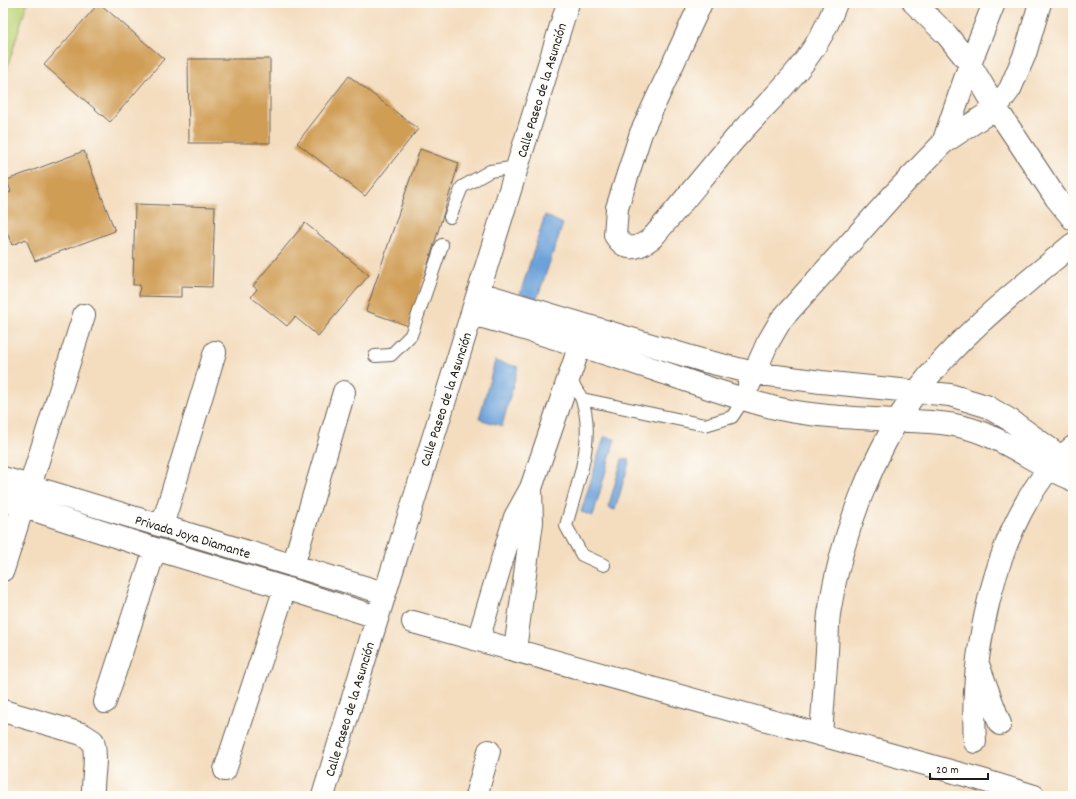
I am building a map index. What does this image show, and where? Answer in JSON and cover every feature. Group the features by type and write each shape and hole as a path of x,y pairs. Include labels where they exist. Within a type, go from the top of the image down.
{"street":[{"name":"Calle Paseo de la Asunción","path":"323,796 384,593 479,293 568,3"},
{"path":"701,3 641,133 617,208 615,235 620,244 630,248 642,246 652,238 734,140 798,73 817,45 830,20 836,3"},
{"path":"914,3 947,35 970,64 996,108 1056,198 1073,219"},
{"path":"943,143 970,64 994,3"},
{"path":"744,399 754,372 781,320 894,194 943,143 996,108 1010,89 1026,54 1040,3"},
{"path":"821,735 830,609 847,534 878,458 897,420 917,391 946,357 988,315 1073,244"},
{"path":"479,293 701,360 754,372 821,382 950,395 986,406 1010,420 1061,458 1073,479"},
{"path":"472,314 580,345 744,399 780,409 820,415 931,421 952,424 988,434 1013,446 1061,458"},
{"path":"3,570 84,315"},
{"path":"608,354 614,333"},
{"path":"478,640 515,517 531,488 580,345"},
{"path":"162,526 215,352"},
{"path":"293,566 344,392"},
{"path":"975,742 973,715 977,662 990,594 1004,550 1024,507 1061,458"},
{"name":"Privada Joya Diamante","path":"3,478 27,496 155,549 377,617"},
{"path":"515,650 532,522 531,488"},
{"name":"Privada Joya Diamante","path":"3,500 27,496 162,526 384,593"},
{"path":"105,702 155,549"},
{"path":"225,770 285,588"},
{"path":"413,622 979,779 1034,796"},
{"path":"977,662 1000,724"},
{"path":"3,711 82,734 93,741 96,751 92,784 93,796"},
{"path":"476,796 489,751"}],"lane":[{"path":"450,217 462,187 490,172 518,167"},
{"path":"375,356 391,355 411,336 442,245"},
{"path":"569,379 582,399 588,427 584,458 566,526 582,555 604,565"},
{"path":"582,399 705,425 732,417 744,399"}],"green space":[{"path":"3,3 27,3 3,82"}],"water":[{"path":"545,215 563,224 537,299 520,294"},
{"path":"495,361 518,367 502,426 479,419"},
{"path":"604,437 615,439 593,516 581,512"},
{"path":"622,459 630,460 615,510 608,508"}],"building":[{"path":"99,3 164,59 110,122 44,65"},
{"path":"188,59 270,59 270,143 189,143"},
{"path":"349,76 418,129 365,196 297,143"},
{"path":"420,149 459,163 409,326 366,311"},
{"path":"84,151 115,231 35,261 26,239 12,245 3,222 3,195 11,192 7,180"},
{"path":"135,204 215,207 212,287 181,286 181,297 139,296 140,285 133,285"},
{"path":"305,223 369,275 318,336 295,317 287,326 251,297 257,289 253,286"}]}
